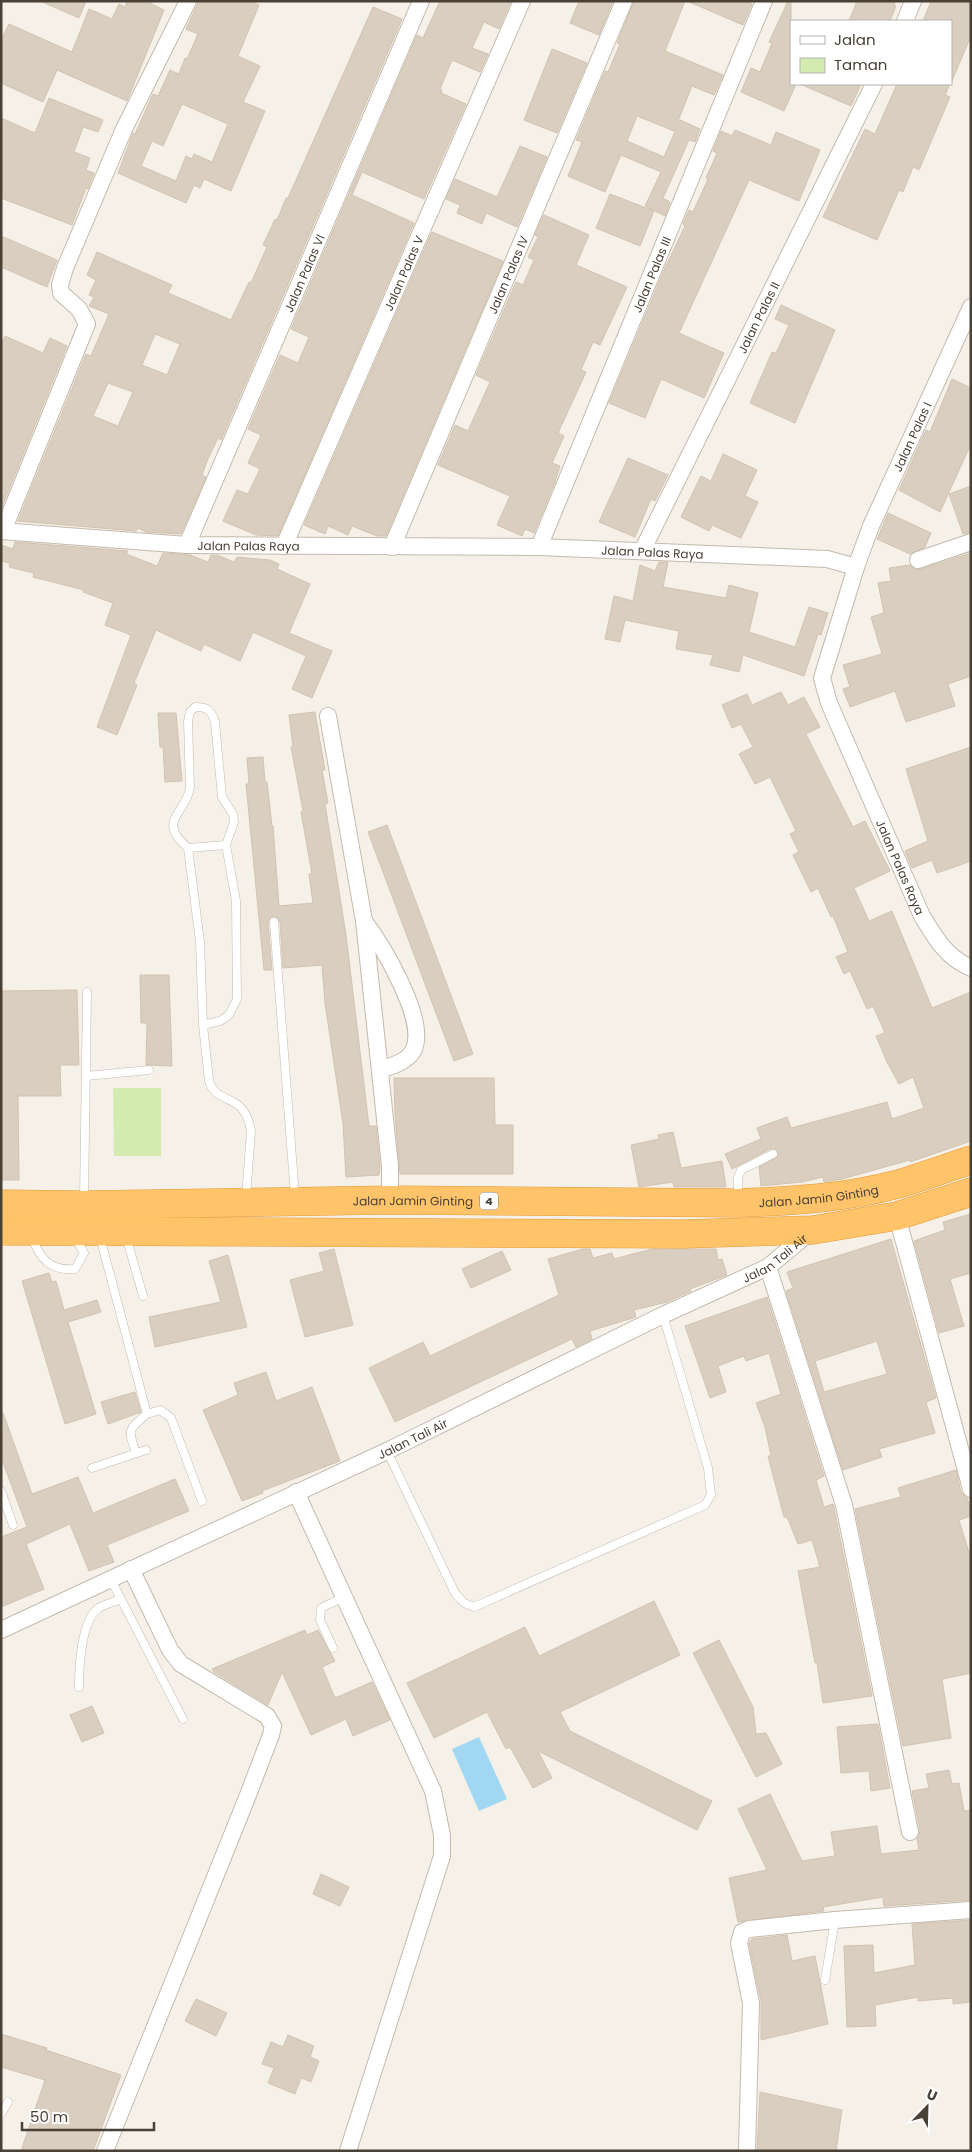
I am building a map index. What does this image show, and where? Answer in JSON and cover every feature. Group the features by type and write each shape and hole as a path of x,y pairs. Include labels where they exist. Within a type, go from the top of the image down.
{"highway":[{"name":"Jalan Jamin Ginting","path":"1,1204 84,1205 390,1200 738,1203 795,1201 849,1194 897,1184 971,1160"},
{"path":"1,1231 30,1233 684,1234 813,1230 897,1216 971,1192"}],"street":[{"path":"2,531 87,324 79,309 61,293 60,285 65,268 124,129 188,1"},
{"name":"Jalan Palas VI","path":"187,545 421,1"},
{"name":"Jalan Palas V","path":"284,546 522,1"},
{"name":"Jalan Palas IV","path":"392,547 624,1"},
{"name":"Jalan Palas III","path":"538,547 764,1"},
{"path":"905,20 913,1"},
{"name":"Jalan Palas II","path":"642,551 874,85"},
{"name":"Jalan Palas I","path":"856,567 871,526 971,307"},
{"name":"Jalan Palas Raya","path":"2,531 187,545 538,547 642,551 827,559 856,567 822,678 828,703 922,916 942,949 958,962 971,968"},
{"path":"918,560 971,542"},
{"path":"328,716 364,921 390,1166 390,1200"},
{"path":"364,921 382,945 395,968 417,1030 416,1045 412,1054 404,1061 380,1070"},
{"path":"897,1216 971,1488"},
{"name":"Jalan Tali Air","path":"1,1630 387,1451 663,1315 768,1267 813,1230"},
{"path":"768,1267 844,1505 910,1832"},
{"path":"296,1492 433,1791 442,1835 442,1856 348,2151"},
{"path":"105,2151 248,1795 271,1735 272,1726 267,1716 181,1664 170,1650 131,1569"},
{"path":"747,2151 751,2003 740,1936 742,1932 749,1929 835,1920 971,1910"}],"lane":[{"path":"203,1025 220,1021 229,1015 237,999 236,901 226,845 234,822 233,814 222,797 215,722 211,711 205,707 195,707 190,712 188,721 190,788 188,798 175,815 174,820 179,840 188,848 200,942 203,1025 210,1086 218,1094 245,1110 251,1131 246,1202"},
{"path":"188,848 226,845"},
{"path":"274,922 295,1201"},
{"path":"84,1205 87,992"},
{"path":"86,1076 150,1070"},
{"path":"738,1203 738,1178 741,1170 773,1154"},
{"path":"30,1233 37,1252 50,1265 62,1270 75,1270 99,1232"},
{"path":"99,1232 143,1296"},
{"path":"99,1232 147,1414"},
{"path":"387,1451 455,1593 464,1603 474,1607 705,1504 711,1495 708,1468 663,1315"},
{"path":"136,1454 129,1433 132,1427 147,1414 160,1410 171,1418 202,1501"},
{"path":"92,1468 146,1450"},
{"path":"1,1492 13,1525"},
{"path":"110,1578 183,1719"},
{"path":"333,1648 320,1620 321,1608 344,1597"},
{"path":"79,1687 80,1661 87,1625 97,1608 121,1599"},
{"path":"825,1980 835,1920"},
{"path":"1,2114 8,2102"}],"green space":[{"path":"113,1088 161,1088 161,1156 114,1156"}],"water":[{"path":"479,1737 507,1799 479,1811 452,1749"}],"building":[{"path":"40,1 86,1 79,18"},
{"path":"127,1 146,1 164,10 127,101 57,70 43,102 1,83 1,40 9,24 72,52 89,9 112,19 119,4 125,7"},
{"path":"199,1 250,1 259,5 238,56 260,66 243,102 265,111 231,191 204,179 200,188 194,185 186,203 118,173 133,133 135,134 153,94 158,96 170,70 179,74 185,58 187,59 198,34 186,29","holes":["182,104 228,124 212,162 194,154 192,159 186,156 176,181 141,166 152,141 163,146"]},
{"path":"440,1 511,1 499,29 484,22 472,48 488,54 480,72 452,60 440,89 442,90 441,93 466,104 424,199 362,172 352,195 414,223 278,536 256,535 223,521 237,490 248,494 260,469 248,463 261,435 248,429 280,355 298,363 309,337 291,329 417,35 423,38"},
{"path":"579,1 613,1 599,35 570,23"},
{"path":"634,1 685,1 665,51 723,75 714,95 692,86 674,131 637,116 627,141 664,157 680,120 700,129 695,142 689,140 663,198 670,202 665,216 645,206 661,172 621,155 605,192 568,176 582,142 576,140 605,71 608,72 620,44 617,43"},
{"path":"687,1 746,1 752,4 743,25"},
{"path":"788,1 791,1 790,85 796,85 784,111 741,92 751,68 760,72 772,43 769,42"},
{"path":"857,1 895,1 894,5 896,6 890,20 849,20"},
{"path":"931,1 971,1 971,36 952,81 952,20 923,20"},
{"path":"373,7 402,19 221,440 218,438 208,459 202,475 206,477 181,534 146,532 138,528 136,531 18,521 86,354 91,356 109,314 89,306 94,297 89,295 96,280 87,275 97,252 172,285 168,293 231,320 249,282 251,283 267,247 263,245 275,219 277,220 286,198 288,198","holes":["155,334 180,344 167,375 142,365","108,383 133,392 118,426 93,416"]},
{"path":"552,49 587,63 557,133 524,120"},
{"path":"802,85 861,85 851,106"},
{"path":"897,85 950,85 945,95 950,97 919,170 913,167 903,192 899,190 877,240 823,217 865,129 875,134"},
{"path":"49,98 103,120 98,132 83,127 74,152 90,158 86,170 94,173 88,189 86,188 72,225 1,198 1,118 35,133"},
{"path":"735,130 771,145 776,132 820,150 799,201 749,180 679,333 724,353 704,398 661,379 645,418 609,403 665,268 685,226 683,224 689,210 693,212 708,179 706,178 717,153 713,151 721,131 732,136"},
{"path":"520,146 547,157 517,227 486,213 482,224 457,213 460,205 446,199 455,179 497,197"},
{"path":"610,194 654,211 640,246 596,228"},
{"path":"544,215 589,235 576,265 627,287 600,345 593,342 581,370 586,372 558,433 564,436 552,463 560,466 555,482 534,533 525,529 522,536 497,525 510,496 438,465 455,425 468,431 490,382 476,375 516,282 523,285 534,260 528,257 538,237 535,235"},
{"path":"432,232 503,261 386,536 377,536 352,526 348,535 328,526 325,534 304,525"},
{"path":"1,236 57,260 47,287 1,267"},
{"path":"781,305 835,330 795,423 750,403 772,352 776,353 789,325 775,319"},
{"path":"5,336 43,353 50,338 67,346 1,509 1,346"},
{"path":"952,379 971,388 971,444 940,512 899,490 926,430 930,432"},
{"path":"723,454 757,470 745,496 758,502 741,538 712,525 709,531 681,517 701,476 711,481"},
{"path":"628,458 668,475 655,501 651,499 635,537 599,522"},
{"path":"971,486 971,532 963,534 949,494"},
{"path":"888,513 931,533 925,547 910,554 877,539"},
{"path":"15,542 128,551 126,554 157,566 163,553 190,555 208,562 211,555 217,555 234,562 237,557 270,560 279,564 277,569 310,584 289,633 332,651 312,698 292,689 306,656 253,632 240,661 204,644 201,651 156,630 134,683 137,685 117,735 97,727 131,635 105,625 113,603 83,592 84,590 33,577 34,573 9,567 10,563 1,561 1,545 13,549"},
{"path":"971,553 971,676 948,684 955,706 906,722 895,691 850,707 843,689 850,687 843,665 882,654 871,617 884,613 878,583 891,581 889,568 910,565 916,570"},
{"path":"659,562 668,562 663,587 726,598 729,585 758,593 749,632 795,647 809,607 828,613 821,635 818,634 804,676 743,655 739,672 710,665 713,655 676,649 679,631 625,620 620,642 605,639 614,596 633,601 640,565 655,571"},
{"path":"781,692 788,705 804,697 820,727 806,734 853,827 865,821 890,871 854,888 869,921 892,911 932,1008 971,992 971,1141 910,1162 910,1160 842,1179 824,1182 823,1177 802,1182 761,1186 759,1167 777,1157 776,1150 770,1149 732,1169 725,1154 761,1139 757,1128 787,1117 791,1128 887,1102 892,1119 924,1108 913,1077 899,1084 887,1062 876,1036 885,1033 873,1006 867,1009 850,971 844,974 836,957 848,952 833,916 831,917 818,888 811,892 793,855 799,852 790,834 796,831 770,777 755,784 739,754 753,747 741,724 732,728 722,705 747,694 752,705"},
{"path":"315,712 325,770 322,770 328,803 325,804 346,935 369,1126 376,1126 379,1175 346,1177 343,1124 325,1003 322,965 283,968 280,922 276,917 271,917 268,922 272,970 264,970 246,784 249,784 247,758 263,757 265,782 267,782 273,826 279,906 313,903 309,874 312,874 291,747 293,747 289,715"},
{"path":"158,713 176,713 182,781 165,782 163,747 160,747"},
{"path":"971,747 971,861 937,873 932,860 912,868 905,851 928,841 906,769"},
{"path":"387,825 473,1054 454,1061 368,832"},
{"path":"140,975 169,975 172,1066 146,1065 147,1023 141,1023"},
{"path":"77,990 79,1065 60,1065 61,1096 18,1096 19,1180 1,1180 1,991"},
{"path":"394,1078 494,1078 495,1125 513,1125 513,1174 400,1174"},
{"path":"673,1132 681,1168 722,1161 726,1187 674,1187 673,1182 639,1187 631,1145 659,1139 658,1135"},
{"path":"971,1214 971,1273 950,1279 964,1326 939,1333 914,1241 945,1230 943,1222"},
{"path":"891,1239 936,1398 926,1402 935,1433 879,1449 882,1457 843,1470 786,1291 793,1288 787,1272","holes":["877,1341 887,1374 824,1392 815,1361"]},
{"path":"334,1249 353,1325 305,1337 290,1280 324,1271 319,1253"},
{"path":"583,1249 590,1249 593,1258 612,1253 614,1259 652,1249 716,1249 718,1260 722,1259 727,1275 690,1289 691,1291 667,1302 634,1310 636,1317 590,1331 592,1339 576,1347 572,1339 395,1422 369,1368 423,1342 430,1356 559,1295 548,1259"},
{"path":"502,1251 511,1270 471,1288 462,1269"},
{"path":"228,1255 247,1327 155,1347 149,1317 221,1302 209,1261"},
{"path":"49,1273 52,1282 56,1281 64,1310 97,1300 101,1312 68,1322 96,1414 65,1424 22,1281"},
{"path":"767,1297 824,1476 816,1480 824,1507 833,1504 872,1696 823,1703 817,1663 815,1663 798,1571 820,1567 812,1540 798,1544 787,1517 784,1517 768,1456 771,1456 765,1427 756,1403 781,1394 769,1353 746,1361 744,1356 718,1366 726,1392 710,1398 685,1326"},
{"path":"266,1372 276,1401 312,1387 340,1461 262,1491 263,1493 242,1501 203,1410 238,1395 234,1383"},
{"path":"135,1392 141,1412 108,1424 101,1402"},
{"path":"3,1413 32,1494 78,1477 93,1513 175,1479 189,1511 107,1545 114,1562 89,1571 70,1524 26,1544 44,1589 1,1607 1,1537 27,1527 1,1457 1,1414"},
{"path":"956,1470 961,1492 967,1498 971,1510 971,1516 959,1520 971,1559 971,1673 942,1679 951,1738 903,1746 855,1509 901,1497 898,1488"},
{"path":"654,1601 680,1655 560,1712 570,1731 712,1801 697,1830 538,1751 552,1778 533,1788 510,1747 506,1749 487,1712 434,1738 407,1683 525,1627 539,1656"},
{"path":"305,1630 307,1635 318,1630 335,1661 322,1667 335,1698 372,1682 390,1720 353,1736 346,1719 311,1735 282,1672 268,1705 212,1669"},
{"path":"719,1640 753,1707 756,1734 766,1733 782,1764 756,1777 693,1653"},
{"path":"92,1706 104,1733 82,1742 70,1715"},
{"path":"878,1724 890,1788 871,1791 869,1771 841,1773 837,1727"},
{"path":"949,1770 952,1784 959,1783 964,1811 971,1810 971,1900 884,1906 883,1897 823,1907 824,1911 738,1922 729,1878 767,1870 738,1809 770,1794 802,1861 835,1856 831,1832 877,1826 881,1854 919,1850 917,1839 920,1830 912,1791 929,1788 926,1774"},
{"path":"321,1874 349,1887 340,1906 313,1894"},
{"path":"971,1920 971,2002 953,2004 953,1998 918,2001 918,1997 875,2005 876,2026 847,2027 844,1946 873,1945 874,1973 915,1965 912,1924"},
{"path":"787,1935 792,1961 815,1956 828,2024 761,2040 761,2001 749,1943 752,1939"},
{"path":"196,1999 227,2013 216,2036 185,2021"},
{"path":"1,2034 47,2048 46,2050 121,2075 93,2151 21,2151 45,2080 1,2067"},
{"path":"288,2035 314,2046 310,2057 319,2061 311,2082 301,2078 295,2094 268,2083 274,2068 262,2064 271,2042 283,2047"},
{"path":"760,2092 842,2110 836,2151 757,2151"}]}
